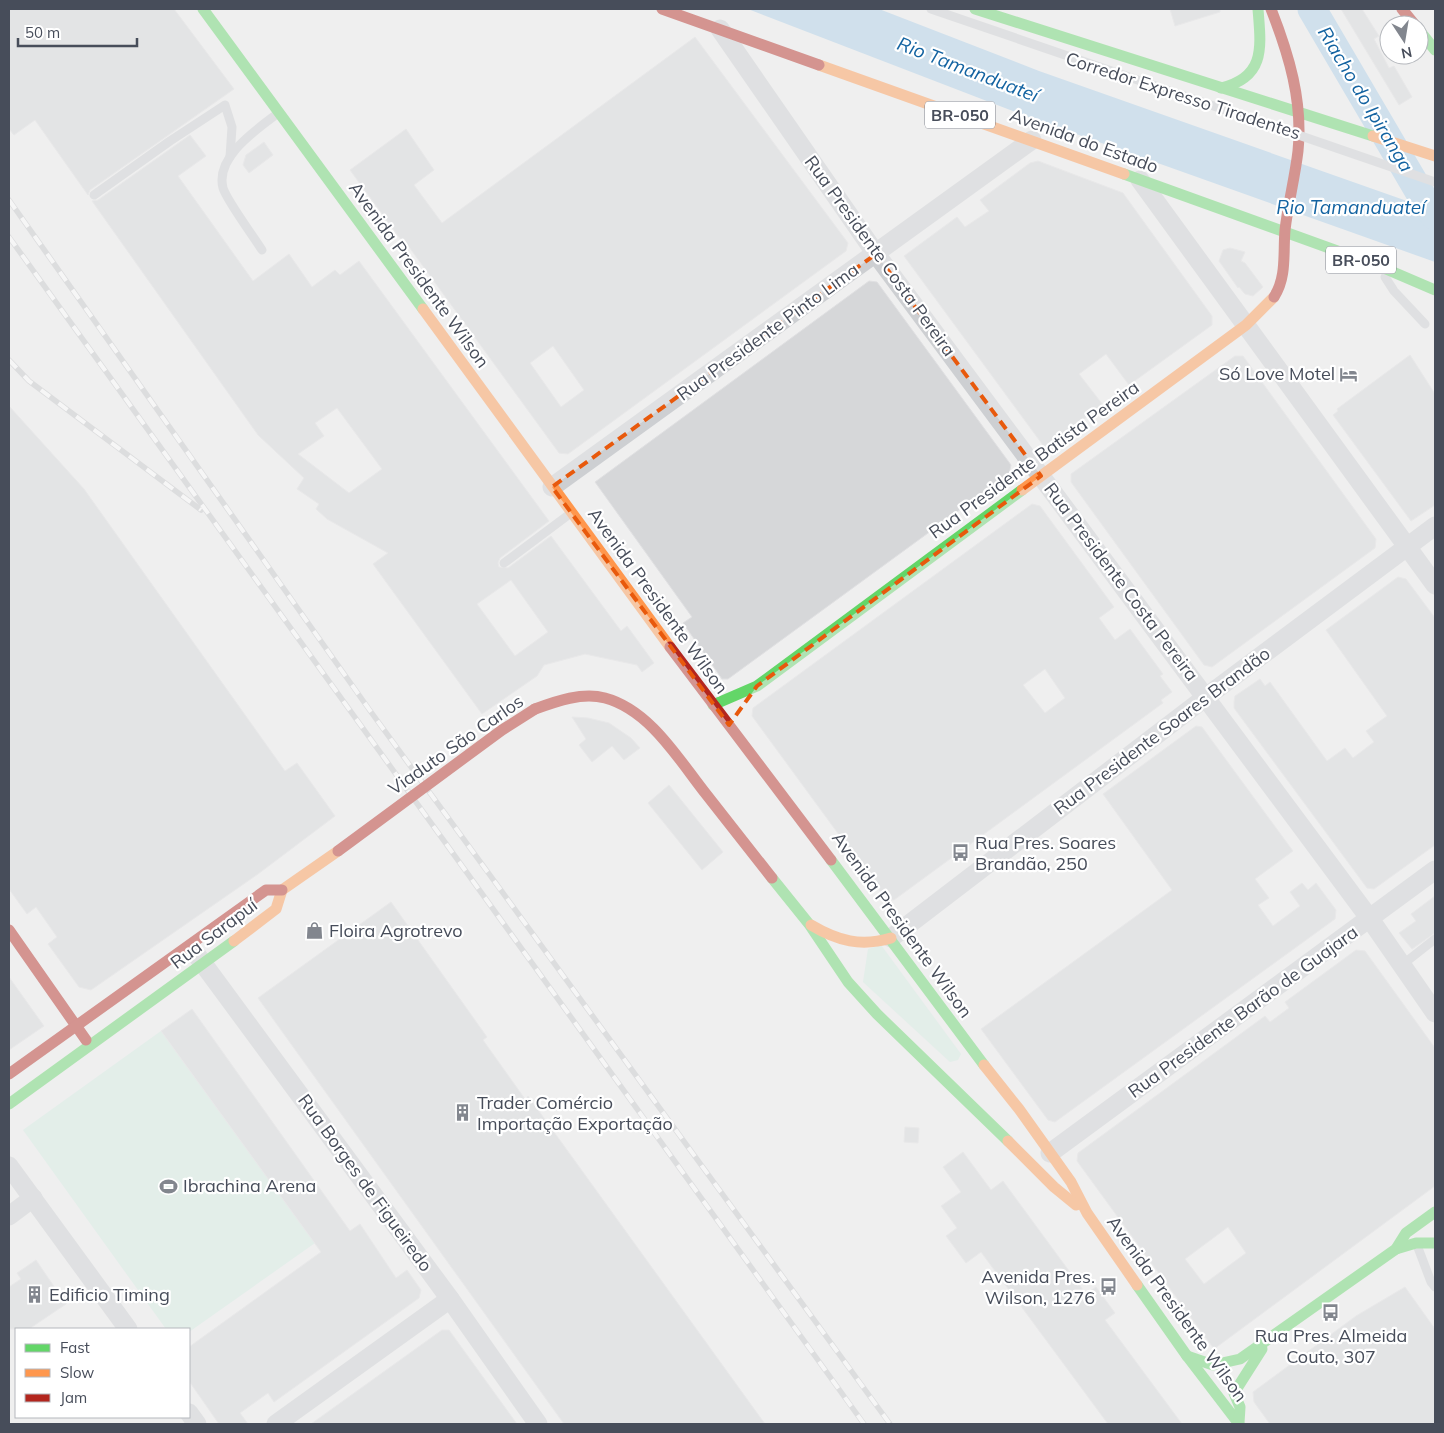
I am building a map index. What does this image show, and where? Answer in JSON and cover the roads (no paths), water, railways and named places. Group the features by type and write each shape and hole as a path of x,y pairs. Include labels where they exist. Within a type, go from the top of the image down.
{"main road":[{"name":"Avenida Presidente Wilson","path":"203,9 713,705 732,721 976,1056 1050,1153 1071,1182 1087,1213 1188,1356 1239,1424"},
{"name":"Avenida do Estado","path":"662,9 1140,180 1286,227 1435,290"},
{"path":"975,9 1007,15 1221,88 1435,156"},
{"path":"1221,88 1242,82 1252,73 1258,55 1258,9"},
{"name":"Rua Presidente Batista Pereira","path":"713,705 757,686 1246,325 1270,304 1279,291 1299,132 1299,112 1295,83 1286,47 1271,9"},
{"path":"1299,132 1348,128"},
{"name":"Rua Presidente Batista Pereira","path":"746,702 757,686"},
{"name":"Viaduto São Carlos","path":"282,890 502,730 535,709 562,698 595,694 620,703 644,720 663,740 809,924"},
{"name":"Rua Sarapuí","path":"9,1074 266,890 282,890 276,909 204,964 9,1104"},
{"name":"Avenida Presidente Wilson","path":"809,924 848,982 877,1014 944,1077 1048,1181 1087,1213"},
{"path":"809,924 833,938 863,944 891,938"},
{"path":"9,930 90,1046"},
{"path":"848,982 852,958 863,944"},
{"path":"1396,1249 1406,1233 1435,1212"},
{"path":"1188,1356 1197,1361 1219,1366 1240,1359 1396,1249 1416,1243 1435,1243"},
{"path":"1239,1424 1240,1407 1234,1393 1237,1383 1257,1361 1265,1342"}],"street":[{"name":"Rua Presidente Costa Pereira","path":"720,29 876,254 1206,697 1370,920 1435,1012"},
{"name":"Rua Presidente Pinto Lima","path":"552,487 1032,140"},
{"path":"1140,180 1435,585"},
{"name":"Rua Presidente Soares Brandão","path":"891,938 1206,697 1435,526"},
{"name":"Rua Presidente Barão de Guajara","path":"1050,1153 1370,920 1435,870"},
{"name":"Rua Borges de Figueiredo","path":"188,944 450,1299 538,1424"},
{"path":"9,1166 127,1328"},
{"path":"9,1216 32,1198"},
{"path":"276,1424 450,1299"}],"lane":[{"name":"Corredor Expresso Tiradentes","path":"931,9 1435,182"},
{"path":"94,195 163,145 225,105 232,127 230,157"},
{"path":"262,250 224,189 222,173 230,157 256,130 279,113"},
{"path":"1378,266 1394,291 1425,324"},
{"path":"504,563 571,513"},
{"path":"1402,965 1435,938"},
{"path":"1416,1243 1431,1282 1435,1287"}],"water":[{"name":"Rio Tamanduateí","path":"748,9 879,9 1039,71 1404,200 1435,212 1435,262 1023,115"}],"waterway":[{"name":"Riacho do Ipiranga","path":"1312,9 1435,216"}],"railway":[{"path":"9,200 371,712 890,1424"},
{"path":"9,237 864,1424"},
{"path":"9,360 29,381 201,510"}],"place":[{"name":"Só Love Motel","path":"1349,374"},
{"name":"Rua Pres. Soares Brandão, 250","path":"961,853"},
{"name":"Floira Agrotrevo","path":"315,931"},
{"name":"Trader Comércio Importação Exportação","path":"463,1113"},
{"name":"Ibrachina Arena","path":"169,1186"},
{"name":"Avenida Pres. Wilson, 1276","path":"1109,1287"},
{"name":"Edificio Timing","path":"35,1295"},
{"name":"Rua Pres. Almeida Couto, 307","path":"1331,1313"}]}
